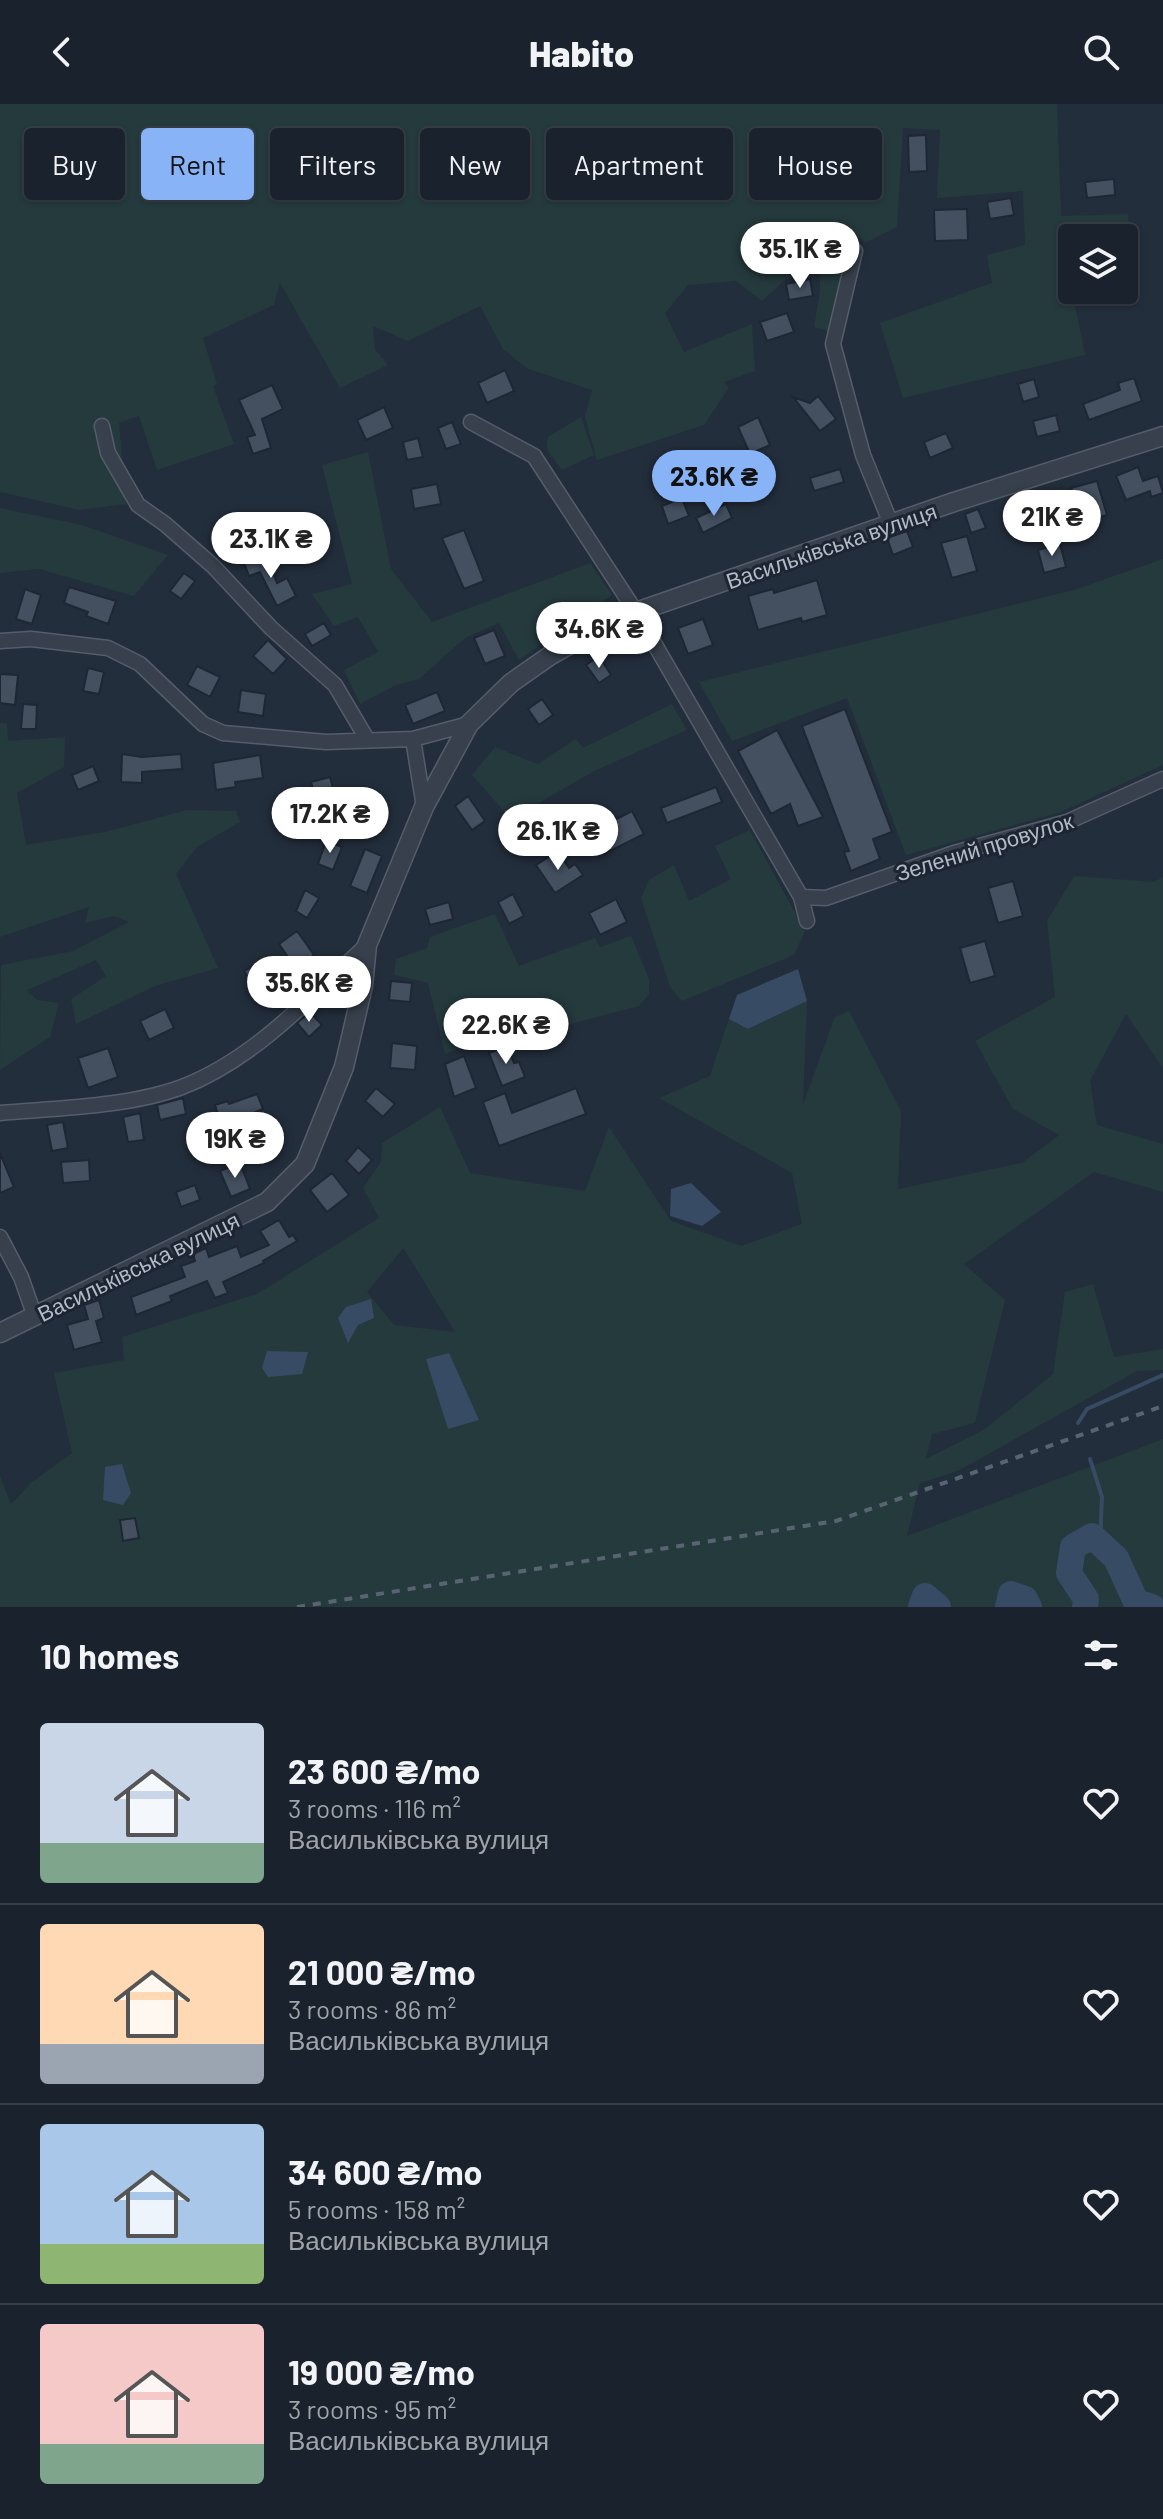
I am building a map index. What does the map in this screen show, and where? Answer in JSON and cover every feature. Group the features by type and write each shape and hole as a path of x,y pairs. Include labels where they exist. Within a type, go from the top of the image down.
{"street":[{"path":"855,251 833,344 863,455 891,524"},
{"path":"471,422 534,456 636,612 801,897 807,921"},
{"path":"102,426 108,453 138,505 213,566 271,628 335,685 367,739"},
{"name":"Васильківська вулиця","path":"0,1333 267,1202 305,1164 344,1067 363,986 367,945 424,807 469,724 511,683 551,655 599,628 636,612 891,524 1163,436"},
{"path":"0,641 31,639 108,648 140,664 203,724 223,733 326,742 413,739 469,724"},
{"path":"413,739 424,807"},
{"name":"Зелений провулок","path":"801,897 826,898 954,853 1067,822 1163,779"},
{"path":"0,1113 113,1103 182,1087 227,1063 269,1035 367,945"},
{"path":"0,1237 21,1277 35,1317"}],"green space":[{"path":"0,104 1057,104 1061,216 1128,214 1129,224 1058,224 1058,304 1075,304 1085,355 903,398 880,323 992,283 987,255 1025,245 1023,191 937,198 940,130 903,128 897,227 865,243 838,219 849,252 829,331 814,327 820,267 785,280 762,301 736,281 688,285 665,313 684,352 752,324 755,371 724,382 729,388 704,425 597,460 585,417 592,390 528,369 503,349 480,306 408,341 373,326 375,349 388,365 340,388 280,283 274,305 203,338 217,384 213,386 234,444 157,470 139,416 119,423 126,504 79,510 0,492"},
{"path":"581,417 594,455 562,470 547,450 548,437"},
{"path":"368,452 391,569 432,622 590,563 612,595 519,660 499,623 465,638 419,679 396,685 360,704 344,670 378,652 358,617 334,626 312,594 352,584 322,465"},
{"path":"0,508 82,525 168,555 134,596 39,569 0,573"},
{"path":"1163,559 1163,765 1061,812 906,855 847,698 732,741 699,682 1074,590"},
{"path":"672,704 687,730 596,770 511,819 472,775 495,747 538,764 576,739 583,748"},
{"path":"0,723 7,723 8,741 65,737 64,767 17,793 26,845 105,832 187,810 236,811 240,822 197,847 176,874 218,968 155,986 76,1024 71,999 106,976 96,960 27,990 37,1000 59,1003 50,1037 0,1070 1,965 73,951 129,922 114,916 85,923 89,907 0,937"},
{"path":"750,830 805,931 794,955 682,1001 670,987 641,898 649,880 674,865 689,901 731,879 715,846"},
{"path":"1074,876 1154,882 1163,877 1163,1068 1126,1014 1090,1081 1097,1125 1163,1144 1163,1192 1094,1172 964,1264 1005,1300 975,1423 932,1434 926,1459 985,1429 1053,1374 1065,1292 1093,1284 1114,1357 1163,1349 1163,1370 1137,1371 958,1471 920,1483 907,1536 1163,1439 1163,1607 0,1607 0,1476 11,1504 32,1482 72,1453 54,1373 124,1360 122,1337 257,1294 379,1218 363,1188 381,1162 382,1143 440,1107 470,1173 585,1191 609,1127 671,1221 741,1246 802,1224 792,1173 659,1098 710,1076 729,1019 749,1029 807,1001 803,1104 835,1017 849,1011 901,1111 898,1189 1022,1163 1059,1135 1013,1109 975,1041 1055,997 1047,921","holes":["404,1249 455,1332 394,1325 367,1292"]},
{"path":"495,914 519,966 595,938 600,947 631,936 649,979 649,994 639,1006 555,1028 549,1016 445,1054 428,983 394,975 396,959 427,948 430,937"}],"water":[{"path":"798,969 807,1001 748,1029 729,1019 737,995"},
{"path":"691,1183 721,1212 702,1226 670,1216 671,1189"},
{"path":"371,1299 374,1318 358,1325 348,1343 338,1318 346,1307"},
{"path":"267,1351 308,1352 302,1374 268,1377 262,1368"},
{"path":"449,1353 479,1420 448,1429 426,1359"},
{"path":"122,1464 131,1493 123,1505 103,1500 105,1467"}],"building":[{"path":"926,135 927,171 909,172 908,136"},
{"path":"1114,179 1115,195 1087,198 1085,182"},
{"path":"1011,198 1014,215 990,219 987,202"},
{"path":"967,209 968,240 935,241 934,210"},
{"path":"810,279 813,296 789,300 786,284"},
{"path":"787,313 794,332 767,341 760,322"},
{"path":"505,370 514,391 487,403 478,383"},
{"path":"1134,378 1142,401 1089,420 1083,404 1120,390 1118,383"},
{"path":"1034,379 1039,397 1023,402 1018,384"},
{"path":"272,385 283,409 262,419 271,448 253,454 247,437 255,435 239,400"},
{"path":"818,396 836,419 820,431 793,397 810,403"},
{"path":"384,407 393,428 366,440 357,420"},
{"path":"1056,415 1060,431 1037,437 1033,421"},
{"path":"758,417 770,445 750,454 738,427"},
{"path":"452,422 461,444 446,449 438,428"},
{"path":"946,433 953,448 930,458 924,442"},
{"path":"418,438 423,457 407,460 403,442"},
{"path":"1138,467 1143,481 1158,476 1163,493 1151,497 1150,491 1126,500 1116,476"},
{"path":"840,469 844,482 814,491 810,478"},
{"path":"1097,481 1107,515 1081,523 1071,488"},
{"path":"437,484 441,504 414,509 411,489"},
{"path":"682,498 689,516 668,524 662,506"},
{"path":"726,504 732,518 703,533 696,518"},
{"path":"978,509 986,528 971,533 965,514"},
{"path":"464,530 484,581 464,589 442,538"},
{"path":"907,531 913,547 893,555 887,538"},
{"path":"967,536 977,571 952,578 941,543"},
{"path":"1060,544 1066,567 1044,573 1038,550"},
{"path":"266,554 277,583 287,578 296,596 277,606 260,572 249,576 244,563"},
{"path":"184,573 195,581 181,599 170,591"},
{"path":"817,580 827,615 802,622 801,618 758,630 748,596 773,589 774,593"},
{"path":"69,587 116,601 108,624 64,603"},
{"path":"25,589 41,595 32,624 16,619"},
{"path":"703,619 713,645 688,654 678,628"},
{"path":"324,623 331,635 312,646 305,634"},
{"path":"494,630 505,656 485,664 474,638"},
{"path":"268,640 287,659 273,674 253,656"},
{"path":"599,656 611,675 599,683 586,665"},
{"path":"197,666 220,677 210,697 187,685"},
{"path":"88,668 104,672 99,694 83,691"},
{"path":"0,674 18,675 15,705 0,703"},
{"path":"241,690 266,694 263,716 238,712"},
{"path":"437,692 445,711 413,724 405,705"},
{"path":"542,699 553,715 539,725 528,709"},
{"path":"23,704 37,705 36,729 21,729"},
{"path":"845,709 892,832 873,839 880,859 851,871 844,852 849,851 802,726"},
{"path":"777,730 823,817 798,826 790,804 771,814 738,751"},
{"path":"122,754 142,757 181,754 182,769 142,772 142,783 121,782"},
{"path":"260,755 263,778 235,782 236,787 216,790 213,763"},
{"path":"93,766 99,781 78,790 72,775"},
{"path":"330,777 339,810 320,815 311,782"},
{"path":"716,787 722,802 667,823 661,808"},
{"path":"468,796 485,821 472,830 455,806"},
{"path":"632,811 644,834 604,854 593,831"},
{"path":"326,841 342,847 333,870 318,864"},
{"path":"365,849 382,856 367,893 350,886"},
{"path":"558,851 569,868 575,864 583,875 555,893 536,865"},
{"path":"1013,881 1023,916 998,923 988,888"},
{"path":"305,890 319,898 307,918 296,911"},
{"path":"513,894 524,916 509,924 498,902"},
{"path":"616,899 627,922 600,935 589,913"},
{"path":"449,902 453,919 430,925 425,909"},
{"path":"297,931 314,955 296,969 279,944"},
{"path":"985,941 995,976 970,983 960,948"},
{"path":"260,962 275,987 259,996 244,971"},
{"path":"391,981 412,983 410,1002 389,1000"},
{"path":"165,1009 174,1028 149,1040 140,1021"},
{"path":"310,1012 322,1025 309,1037 297,1023"},
{"path":"392,1043 417,1046 415,1070 390,1068"},
{"path":"507,1046 514,1063 519,1062 525,1077 502,1086 489,1053"},
{"path":"108,1048 118,1077 88,1088 78,1058"},
{"path":"464,1056 476,1088 454,1097 445,1064"},
{"path":"376,1088 395,1104 383,1117 365,1101"},
{"path":"576,1088 586,1114 499,1146 483,1102 505,1093 512,1113"},
{"path":"257,1094 263,1109 235,1120 237,1126 223,1131 215,1105 228,1101 229,1104"},
{"path":"183,1098 186,1114 160,1120 157,1105"},
{"path":"140,1113 144,1140 128,1142 123,1117"},
{"path":"63,1122 68,1148 52,1151 47,1125"},
{"path":"358,1147 372,1160 359,1174 346,1161"},
{"path":"0,1153 14,1187 0,1193"},
{"path":"89,1160 90,1181 63,1183 61,1162"},
{"path":"240,1163 250,1189 231,1197 220,1171"},
{"path":"332,1173 349,1195 327,1212 310,1190"},
{"path":"195,1185 200,1200 181,1207 176,1192"},
{"path":"279,1220 289,1237 293,1235 297,1241 264,1263 223,1282 228,1293 215,1298 207,1281 170,1296 172,1301 136,1315 131,1297 185,1277 181,1266 195,1261 193,1254 206,1248 209,1257 237,1246 241,1257 269,1245 260,1231"},
{"path":"99,1300 104,1318 96,1321 102,1342 74,1350 67,1325 88,1319 84,1305"},
{"path":"135,1518 139,1538 123,1541 120,1520"}],"waterway":[{"path":"1078,1423 1087,1409 1163,1375"},
{"path":"1090,1459 1102,1497 1100,1543"},
{"path":"1085,1607 1086,1599 1069,1573 1073,1547 1092,1536 1116,1558 1136,1602 1152,1607"},
{"path":"1008,1607 1011,1594 1025,1599 1029,1607"},
{"path":"921,1607 925,1596 938,1607"}],"railway":[{"path":"297,1607 836,1521 1163,1406"}]}
